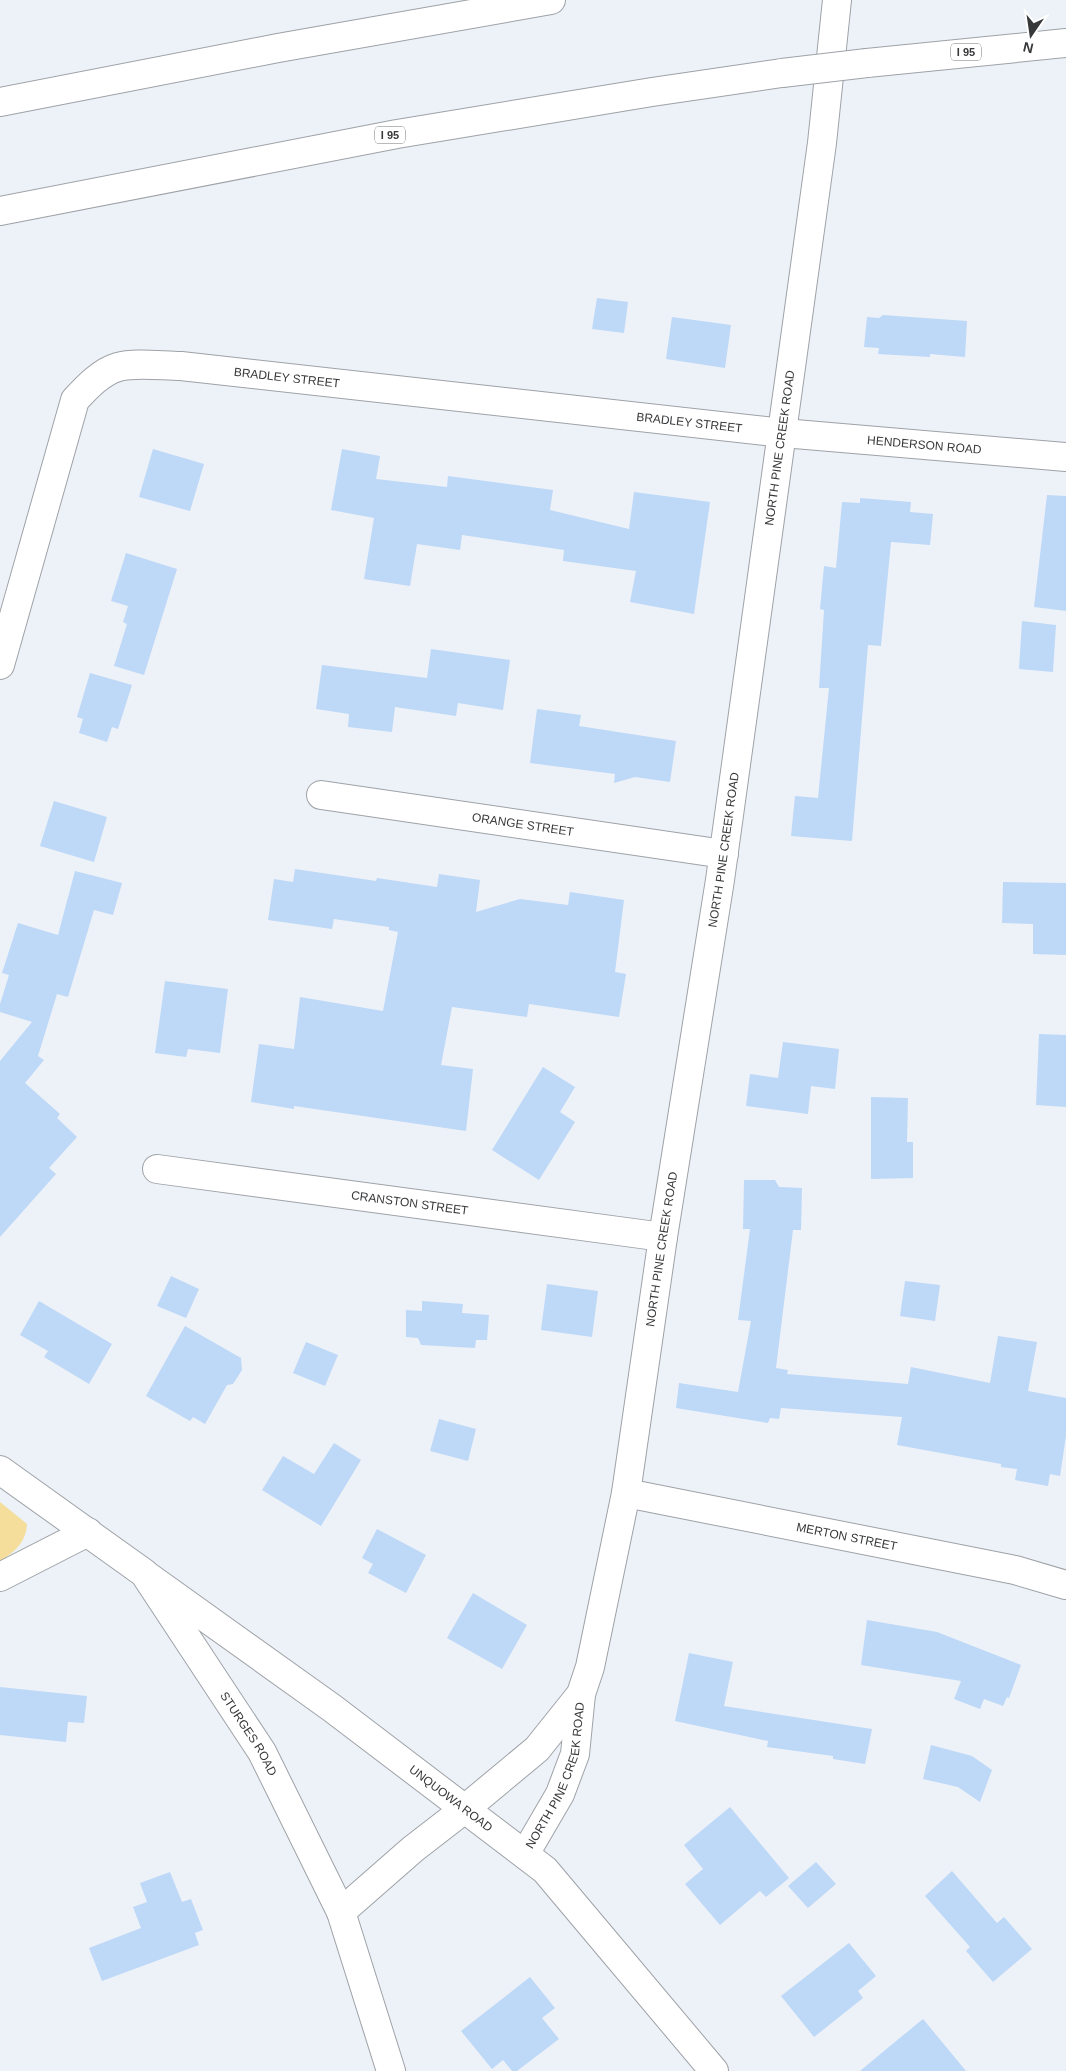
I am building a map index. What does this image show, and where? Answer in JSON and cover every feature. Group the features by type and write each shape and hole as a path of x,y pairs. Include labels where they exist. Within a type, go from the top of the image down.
{"main road":[{"path":"0,102 287,46 550,0"},
{"name":"NORTH PINE CREEK ROAD","path":"525,1854 560,1794 575,1754 581,1694 590,1666 626,1493 663,1237 724,854 822,143 837,0"},
{"name":"I 95","path":"6,210 397,134 652,92 782,73 1066,43"},
{"name":"BRADLEY STREET","path":"0,665 75,400 103,374 119,367 181,366 783,433"},
{"name":"HENDERSON ROAD","path":"783,433 1066,458"},
{"name":"ORANGE STREET","path":"321,795 724,854"},
{"name":"CRANSTON STREET","path":"157,1169 663,1237"},
{"name":"STURGES ROAD","path":"0,1470 144,1573 262,1752 341,1912 391,2071"},
{"name":"MERTON STREET","path":"626,1493 1015,1570 1066,1585"},
{"path":"0,1577 88,1532"},
{"name":"UNQUOWA ROAD","path":"144,1573 332,1708 466,1808 545,1870 714,2071"},
{"name":"NORTH PINE CREEK ROAD","path":"341,1912 413,1849 537,1749 581,1694"}],"shaded area":[{"path":"0,1502 27,1524 19,1546 0,1561"}],"building":[{"path":"597,298 628,302 624,333 592,329"},
{"path":"883,315 967,321 965,357 930,354 930,357 878,354 879,348 864,347 867,317 879,318"},
{"path":"672,317 731,325 725,368 666,359"},
{"path":"153,449 204,464 190,511 139,497"},
{"path":"342,449 380,456 376,479 447,487 448,476 553,490 550,510 629,529 634,492 710,502 694,614 630,602 636,571 563,561 564,550 462,535 460,550 417,544 410,586 364,579 374,518 331,510"},
{"path":"1047,495 1066,496 1066,611 1034,607"},
{"path":"860,498 911,502 910,512 933,514 930,545 891,542 881,646 868,645 852,841 791,836 795,796 818,798 829,688 819,688 824,610 820,609 824,566 836,568 842,502 860,503"},
{"path":"126,553 177,569 144,675 114,666 127,624 123,622 128,606 111,601"},
{"path":"1022,621 1056,625 1053,672 1019,669"},
{"path":"431,649 510,660 503,710 458,703 456,716 395,707 392,732 348,727 349,714 316,709 322,665 427,678"},
{"path":"90,673 132,685 118,729 112,727 107,742 79,733 83,719 77,717"},
{"path":"537,709 581,715 579,726 676,741 670,782 635,777 614,783 615,774 530,763"},
{"path":"54,801 107,817 94,862 40,846"},
{"path":"295,869 376,881 377,878 437,887 439,874 480,880 476,912 520,899 568,905 570,892 624,900 615,972 626,974 619,1017 529,1004 527,1017 452,1007 441,1065 473,1069 466,1131 294,1106 294,1109 251,1102 259,1044 294,1049 300,997 383,1011 398,932 389,930 389,927 334,919 332,929 268,920 274,879 293,882"},
{"path":"75,871 122,883 113,915 94,910 68,997 57,994 38,1056 44,1060 25,1083 60,1114 57,1118 77,1137 49,1168 56,1174 0,1237 0,1061 32,1022 0,1012 0,1004 9,975 2,973 18,923 58,935"},
{"path":"1003,882 1066,883 1066,955 1033,954 1033,924 1002,923"},
{"path":"165,981 228,989 220,1053 188,1049 186,1057 155,1053"},
{"path":"1039,1034 1066,1035 1066,1107 1036,1105"},
{"path":"783,1042 839,1049 835,1089 811,1086 808,1114 746,1106 750,1074 778,1078"},
{"path":"543,1067 575,1087 560,1112 575,1122 539,1180 492,1150"},
{"path":"871,1097 908,1098 907,1142 913,1142 913,1178 871,1179"},
{"path":"744,1180 775,1180 779,1187 802,1188 801,1230 793,1230 776,1368 788,1370 787,1374 908,1384 911,1367 990,1383 998,1336 1037,1342 1028,1391 1066,1398 1066,1436 1060,1476 1050,1474 1048,1486 1015,1480 1017,1469 1001,1467 1001,1464 897,1445 902,1417 781,1408 779,1419 770,1418 768,1423 676,1408 679,1383 738,1392 751,1321 738,1320 750,1229 743,1229"},
{"path":"171,1276 199,1289 186,1318 157,1306"},
{"path":"905,1281 940,1285 935,1321 900,1316"},
{"path":"547,1284 598,1291 592,1337 541,1330"},
{"path":"39,1301 112,1344 89,1384 44,1357 48,1351 20,1335"},
{"path":"422,1301 463,1304 462,1313 489,1315 487,1340 476,1340 475,1348 421,1345 418,1338 406,1337 406,1310 422,1311"},
{"path":"185,1326 241,1358 242,1370 233,1384 227,1385 205,1424 193,1417 190,1421 146,1396"},
{"path":"306,1342 338,1355 325,1386 293,1373"},
{"path":"439,1419 476,1429 468,1461 430,1451"},
{"path":"334,1443 361,1460 321,1526 262,1490 283,1456 314,1474"},
{"path":"377,1529 426,1555 406,1593 368,1573 373,1564 362,1558"},
{"path":"473,1593 527,1625 502,1669 447,1638"},
{"path":"867,1620 937,1632 1021,1665 1009,1698 1007,1697 1003,1706 984,1699 980,1709 954,1699 961,1681 861,1665"},
{"path":"689,1653 733,1662 724,1706 872,1729 865,1764 833,1759 833,1756 767,1747 768,1741 675,1721"},
{"path":"0,1687 87,1696 84,1723 68,1722 66,1742 0,1735"},
{"path":"931,1745 972,1756 992,1770 980,1802 958,1787 923,1779"},
{"path":"730,1807 789,1878 766,1897 760,1891 720,1925 685,1884 703,1869 684,1845"},
{"path":"816,1862 836,1884 808,1908 788,1886"},
{"path":"952,1871 997,1923 1004,1917 1032,1949 993,1982 966,1951 970,1947 925,1896"},
{"path":"170,1872 182,1902 191,1899 203,1930 195,1933 199,1945 102,1981 89,1948 141,1928 133,1907 147,1902 140,1883"},
{"path":"849,1943 876,1976 858,1991 863,1998 814,2037 781,1996"},
{"path":"530,1977 555,2008 542,2018 559,2039 517,2071 512,2071 503,2060 492,2069 461,2031"},
{"path":"923,2019 966,2071 860,2071 890,2046"}]}
